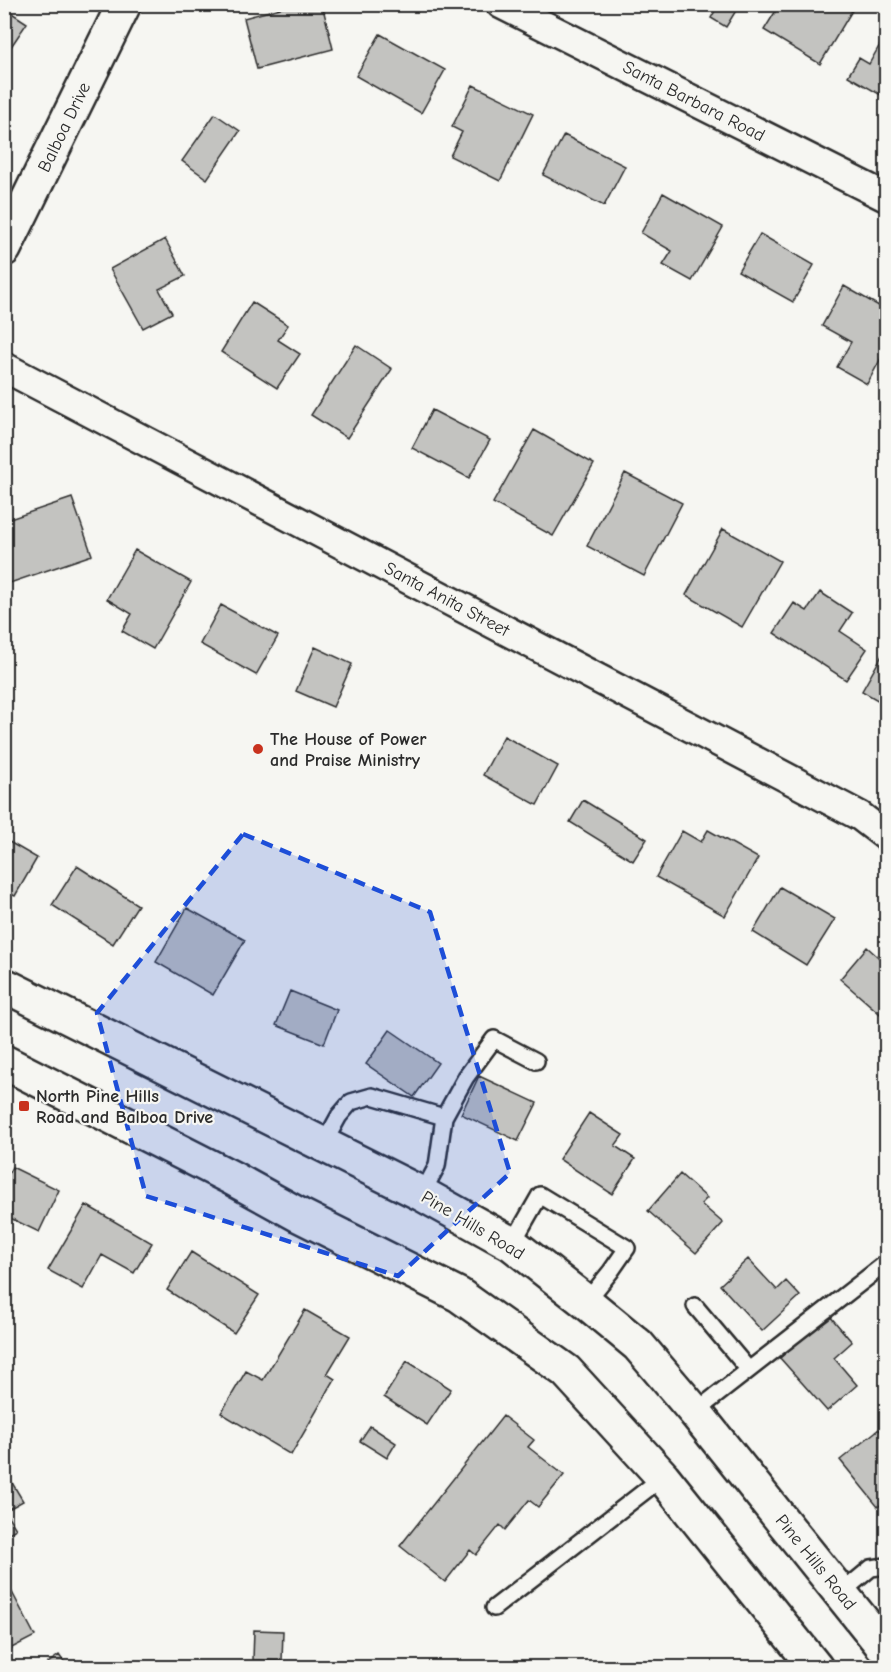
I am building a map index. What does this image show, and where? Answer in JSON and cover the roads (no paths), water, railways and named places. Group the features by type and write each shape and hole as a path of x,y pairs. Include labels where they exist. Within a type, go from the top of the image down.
{"main road":[{"name":"Balboa Drive","path":"4,249 124,4"},
{"name":"Pine Hills Road","path":"4,985 422,1194 512,1244 638,1345 885,1644"},
{"path":"4,1062 459,1295 566,1371 663,1477 816,1668"}],"street":[{"name":"Santa Barbara Road","path":"501,4 886,197"},
{"name":"Santa Anita Street","path":"4,367 860,816 886,836"}],"lane":[{"path":"422,1194 437,1166 444,1117 466,1077 494,1039 536,1061"},
{"path":"323,1145 339,1116 351,1102 372,1096 444,1117"},
{"path":"512,1244 540,1195 627,1248 586,1302"},
{"path":"695,1412 886,1263"},
{"path":"694,1306 748,1369"},
{"path":"494,1608 663,1477"},
{"path":"841,1593 871,1568 886,1566"}],"place":[{"name":"The House of Power and Praise Ministry","path":"258,749"},
{"name":"North Pine Hills Road and Balboa Drive","path":"24,1106"}]}
